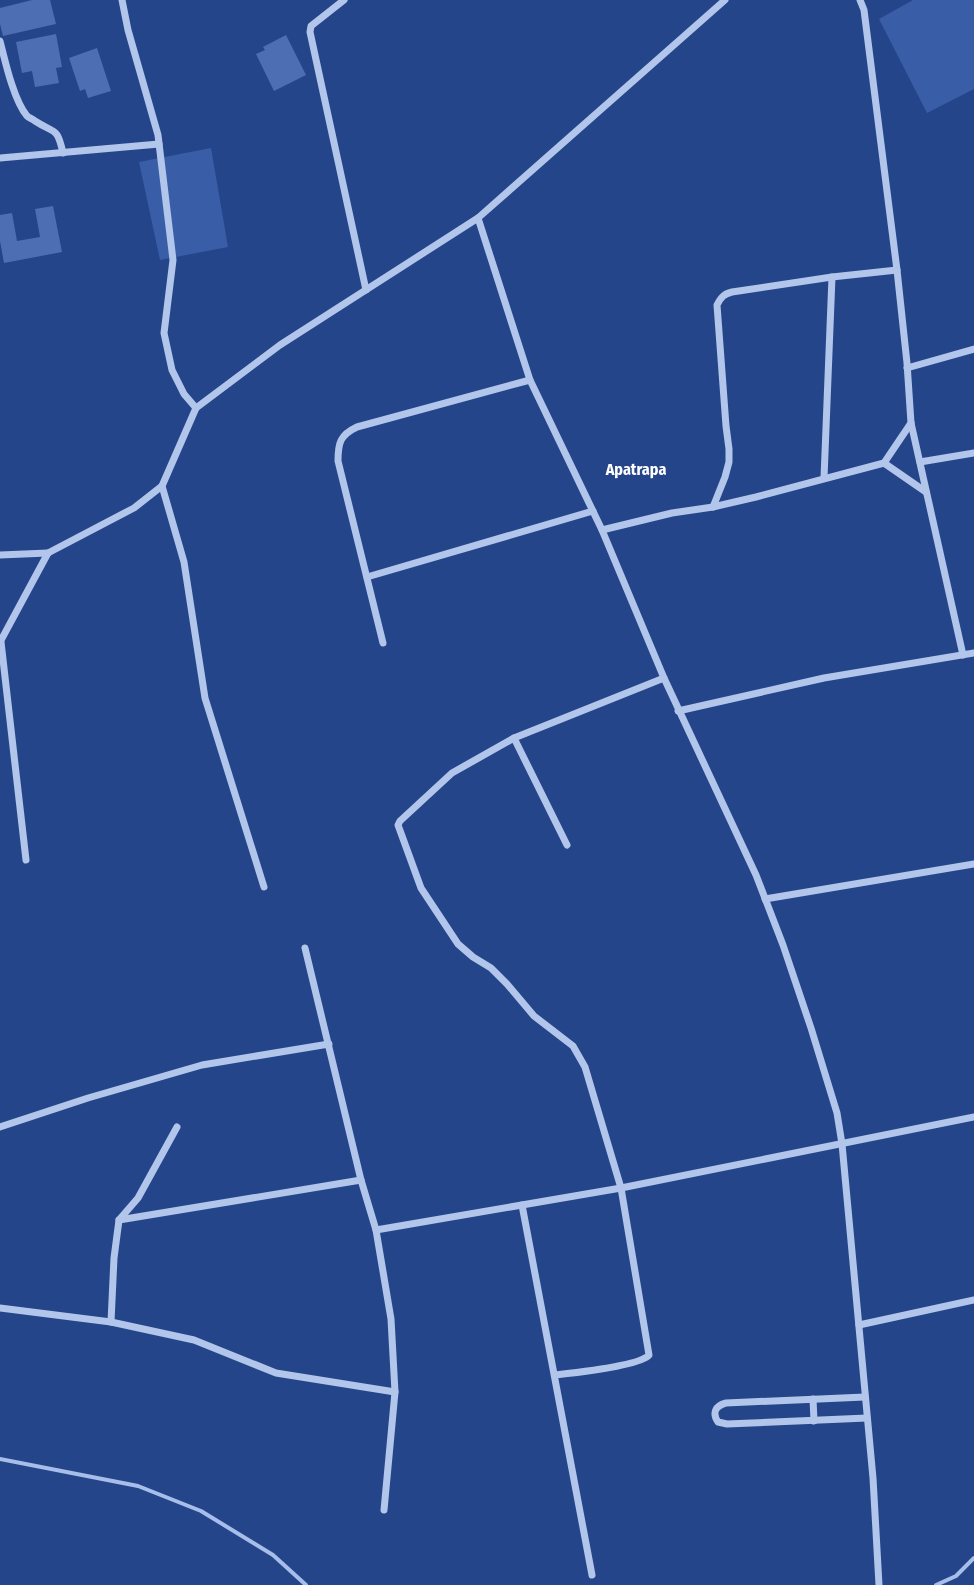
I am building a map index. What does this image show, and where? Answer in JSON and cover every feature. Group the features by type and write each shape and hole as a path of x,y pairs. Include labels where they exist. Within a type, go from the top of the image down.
{"street":[{"path":"122,0 128,30 158,135 173,260 164,333 172,370 184,394 196,408"},
{"path":"344,0 311,26 310,32 366,290"},
{"path":"0,555 48,552 134,508 162,486 196,408 280,346 478,218 725,0"},
{"path":"860,0 864,10 896,270 907,368 911,423 963,655"},
{"path":"0,40 14,91 21,105 28,116 39,124 54,130 60,139 63,153"},
{"path":"0,158 159,144"},
{"path":"478,218 530,380 602,530 678,711 756,875 784,945 837,1113 842,1144 866,1397 873,1478 879,1585"},
{"path":"713,507 725,477 729,462 717,304 720,298 725,294 832,277 896,270"},
{"path":"824,478 832,277"},
{"path":"907,368 974,349"},
{"path":"383,643 338,461 338,449 341,440 348,431 357,427 530,380"},
{"path":"602,530 672,513 713,507 756,497 824,478 884,464 911,423"},
{"path":"920,462 974,454"},
{"path":"884,464 926,492"},
{"path":"162,486 184,562 205,698 264,888"},
{"path":"367,577 593,511"},
{"path":"26,860 0,642 48,552"},
{"path":"678,711 824,678 974,653"},
{"path":"555,1375 617,1366 646,1358 650,1355 622,1188 585,1067 573,1046 534,1016 507,984 491,968 473,957 458,944 421,888 398,829 398,825 400,821 452,773 514,738 664,678"},
{"path":"514,738 567,845"},
{"path":"765,898 974,864"},
{"path":"305,948 361,1180 376,1230 391,1319 395,1392 384,1510"},
{"path":"0,1127 88,1098 202,1065 329,1044"},
{"path":"376,1230 622,1188 974,1117"},
{"path":"111,1322 114,1258 119,1220 138,1198 177,1127"},
{"path":"119,1220 361,1180"},
{"path":"522,1205 592,1575"},
{"path":"859,1325 974,1300"},
{"path":"0,1308 111,1322 194,1340 276,1373 395,1392"},
{"path":"866,1397 726,1403 717,1407 715,1415 718,1422 722,1424 867,1418"},
{"path":"813,1399 814,1421"}],"shaded area":[{"path":"913,0 974,0 974,89 927,113 879,19"},
{"path":"211,148 228,247 160,260 139,162"}],"building":[{"path":"32,0 50,0 56,24 3,36 0,24 0,8"},
{"path":"56,34 62,67 56,68 59,83 35,87 32,71 22,73 16,42"},
{"path":"286,35 306,75 274,91 256,54 265,50 263,47"},
{"path":"97,48 111,91 88,98 85,89 80,91 69,58"},
{"path":"53,206 62,252 4,263 0,241 0,215 12,213 17,241 40,237 35,209"}],"waterway":[{"path":"0,1459 138,1486 201,1511 273,1555 306,1585"},
{"path":"936,1585 956,1576 974,1558"}],"district":[{"name":"Apatrapa","path":"636,469"}]}
